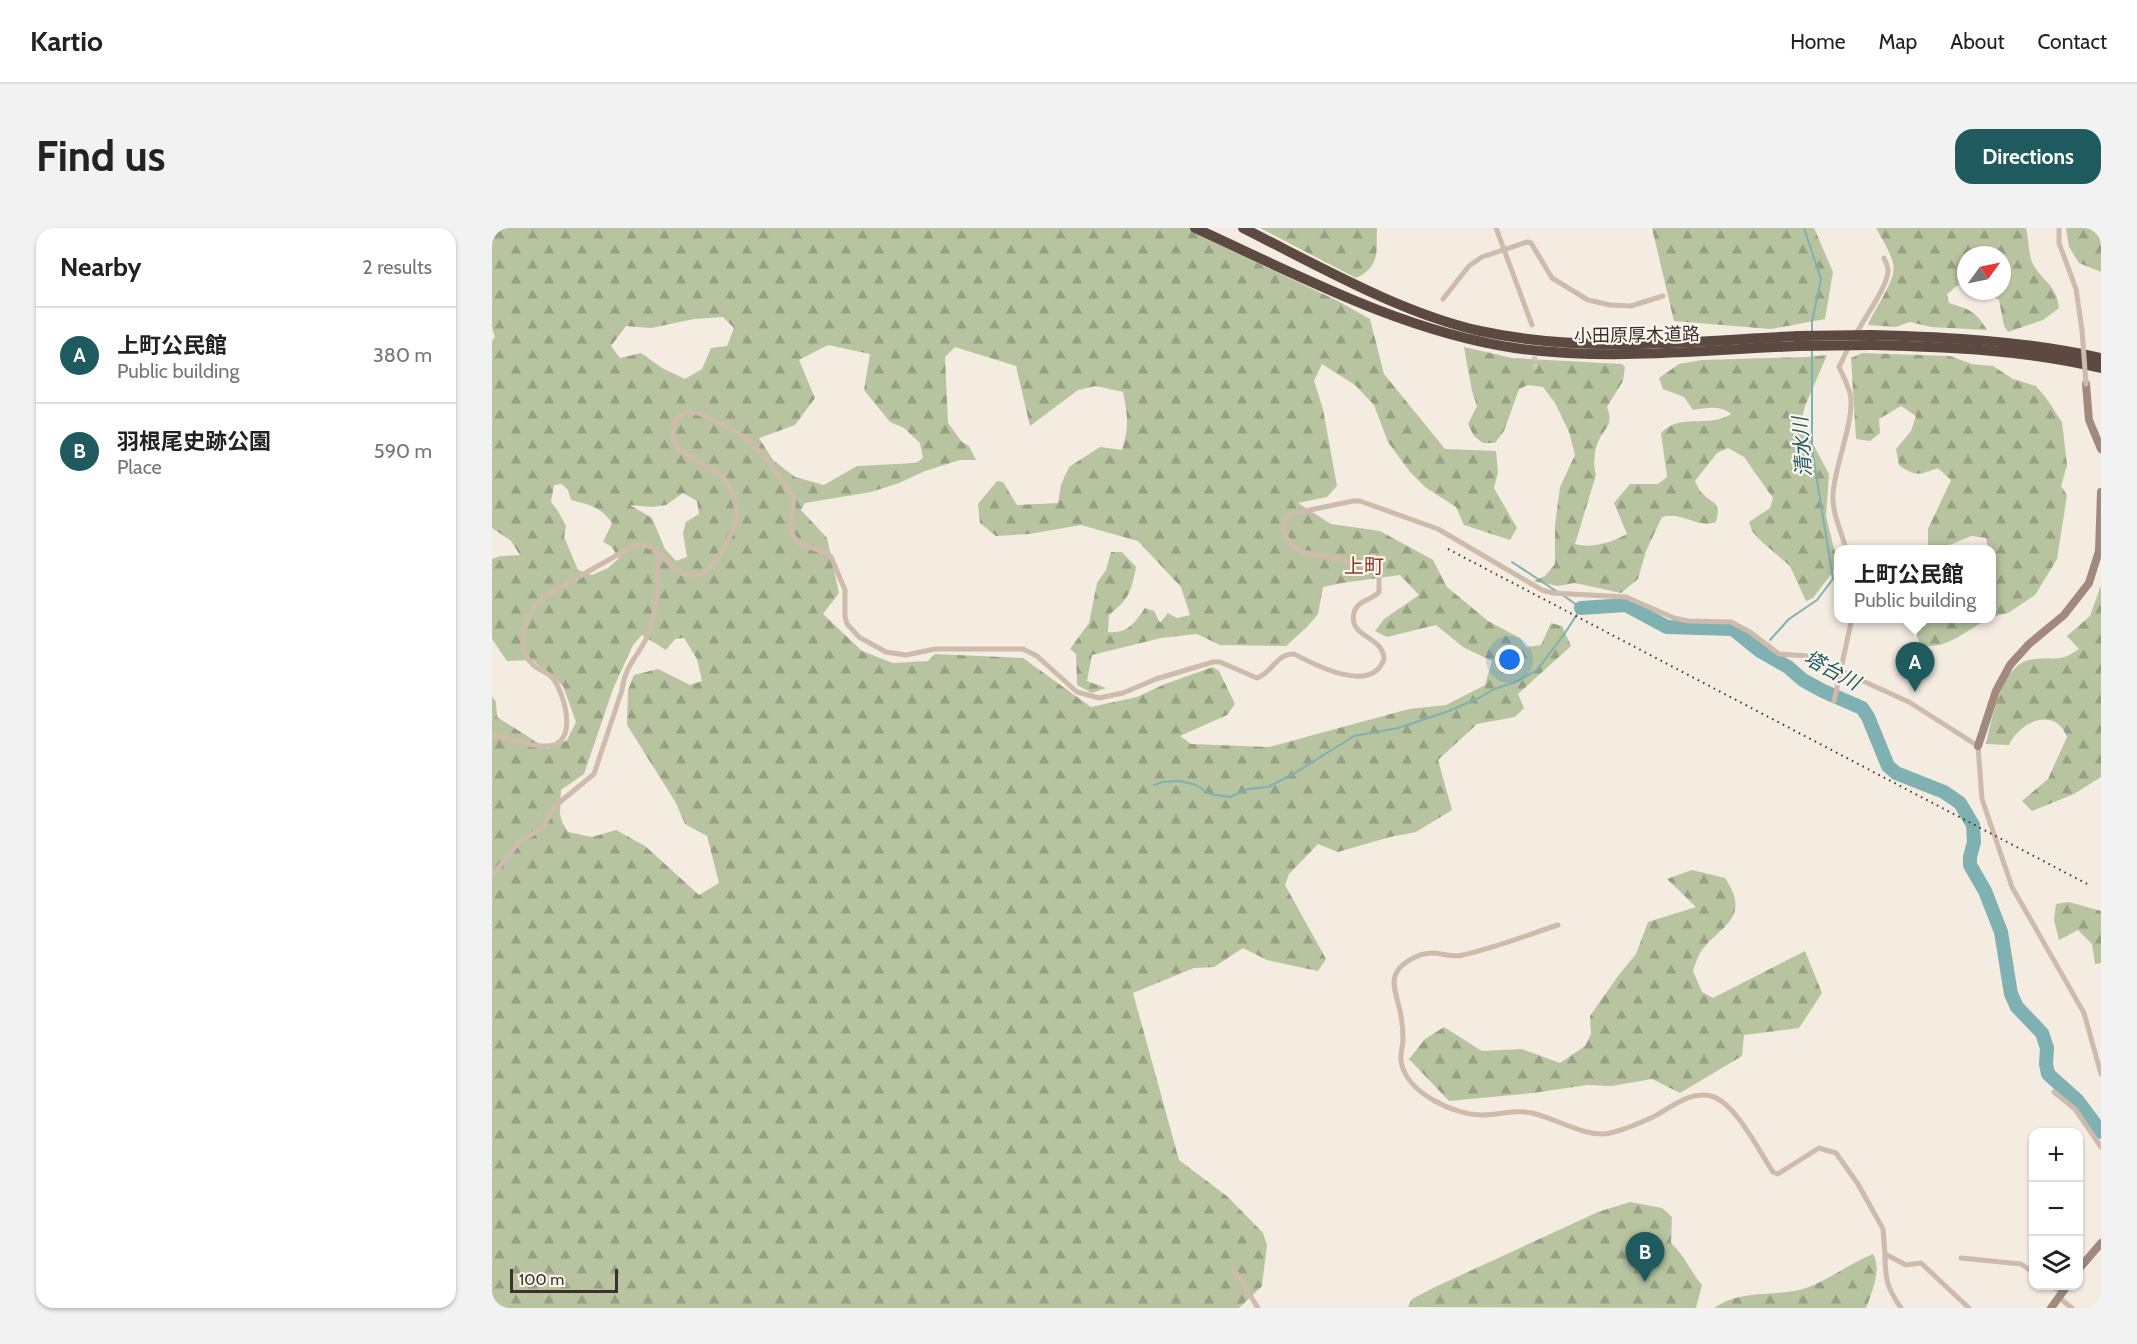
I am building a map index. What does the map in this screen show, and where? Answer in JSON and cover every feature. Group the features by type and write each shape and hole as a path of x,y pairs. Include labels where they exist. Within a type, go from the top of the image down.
{"highway":[{"name":"小田原厚木道路","path":"1196,228 1338,293 1390,314 1477,341 1548,351 1601,353 1798,341"},
{"name":"小田原厚木道路","path":"1243,228 1422,313 1479,331 1517,338 1558,343 1600,344 1966,338 2030,345 2101,358"},
{"name":"小田原厚木道路","path":"1872,340 2026,355 2101,368"}],"street":[{"path":"1496,228 1532,325"},
{"path":"2059,228 2059,243 2076,289 2082,330 2089,420 2101,449"},
{"path":"1443,299 1469,266 1482,257 1527,242 1531,243 1552,278 1588,300 1610,305 1631,306 1663,296"},
{"path":"1845,545 1834,515 1833,498 1834,479 1847,426 1851,395 1839,367 1861,322 1881,291 1889,270 1884,258"},
{"path":"492,735 547,746 559,741 567,729 567,716 556,682 547,673 534,666 525,652 523,641 525,628 530,613 538,602 631,546 646,544 657,550 676,570 691,575 701,574 714,563 736,524 736,508 725,479 678,449 671,439 674,422 684,414 693,412 749,441 794,499 790,528 795,540 825,552 833,561 845,590 845,617 850,629 873,645 893,654 913,654 935,648 1023,649 1037,656 1077,692 1099,698 1124,693 1156,679 1213,662 1220,662 1257,678 1266,673 1283,656 1291,654 1336,674 1366,675 1381,666 1384,659 1383,652 1377,642 1358,631 1353,615 1357,606 1379,592 1379,576 1370,568 1299,551 1287,538 1283,528 1286,517 1291,514 1356,500 1438,529 1542,590 1626,597 1674,618 1688,621 1731,622 1750,632 1779,654 1808,656 1909,702 1978,746"},
{"path":"2101,492 2099,551 2089,583 2064,615 2029,644 2010,665 1996,691 1978,746 1983,799 2012,887 2084,1013 2101,1074"},
{"path":"492,876 518,843 546,823 555,806 594,774 622,690 623,677 646,639 650,628 657,602 657,550"},
{"path":"1834,701 1850,623"},
{"path":"1558,926 1461,956 1431,953 1421,955 1398,970 1394,984 1402,1020 1401,1060 1413,1085 1420,1092 1454,1110 1484,1115 1508,1111 1529,1112 1597,1134 1611,1133 1652,1117 1685,1098 1700,1095 1711,1096 1732,1109 1773,1172 1778,1174 1819,1148 1836,1153 1858,1184 1883,1229 1885,1276 1889,1291 1901,1308"},
{"path":"2054,1092 2074,1108 2101,1147"},
{"path":"2083,1265 2101,1243"},
{"path":"1885,1254 1906,1265 1921,1263 1969,1308"},
{"path":"1960,1258 2021,1264 2029,1270"},
{"path":"1233,1268 1258,1308"},
{"path":"2051,1308 2062,1292 2072,1308"}],"green space":[{"path":"492,228 1193,228 1192,232 1338,301 1370,319 1384,374 1445,449 1496,451 1498,472 1494,488 1517,528 1510,540 1464,525 1456,507 1425,487 1410,472 1388,442 1374,405 1355,385 1322,364 1314,381 1323,409 1337,486 1327,497 1298,503 1331,524 1380,531 1433,560 1447,587 1488,621 1520,638 1526,647 1541,645 1551,623 1562,626 1571,646 1518,694 1524,708 1515,717 1477,724 1438,760 1452,810 1416,832 1338,852 1318,844 1289,874 1285,885 1326,959 1318,971 1267,960 1243,948 1214,967 1194,968 1133,993 1179,1160 1228,1197 1263,1233 1267,1245 1262,1286 1239,1308 492,1308 492,696 496,702 497,717 548,749 567,740 576,722 563,686 532,660 507,661 492,639 492,559 520,555 511,541 492,528 492,341 495,337 492,328","holes":["723,317 734,328 727,346 711,348 702,369 685,379 662,368 641,353 620,358 611,346 626,326 651,328 694,319","828,345 870,354 864,390 890,422 904,428 920,443 923,458 916,463 857,466 824,485 795,477 773,460 759,438 795,425 815,398 799,360","955,347 1016,366 1030,426 1078,390 1096,386 1123,392 1127,421 1122,450 1100,447 1069,467 1061,485 1058,503 1017,505 1003,482 997,481 978,504 980,523 996,536 1029,534 1081,525 1138,541 1181,587 1190,615 1177,618 1168,613 1160,623 1154,611 1145,608 1130,626 1120,631 1108,632 1109,615 1128,594 1136,567 1122,552 1111,552 1106,570 1097,583 1089,623 1070,649 1076,654 1077,685 1092,693 1106,688 1087,681 1092,655 1161,638 1197,634 1220,645 1286,646 1318,614 1323,587 1400,575 1419,595 1384,619 1375,631 1387,637 1436,625 1463,647 1492,661 1485,685 1446,705 1409,709 1269,747 1191,744 1180,736 1227,715 1235,704 1219,671 1213,667 1165,684 1137,697 1091,707 1023,658 935,654 928,661 893,663 862,651 823,614 839,593 827,538 801,510 805,503 871,492 960,460 976,460 969,446 962,442 948,423 945,357","562,484 568,490 571,500 599,510 612,523 603,542 611,546 619,558 608,568 592,575 578,570 564,537 566,526 551,502 554,485","683,493 697,501 699,514 686,522 683,533 687,557 676,561 665,549 652,518 630,505 652,507 666,505","642,635 666,650 675,639 684,638 697,659 702,681 690,685 658,669 634,675 628,690 627,725 676,803 685,824 707,836 719,883 699,895 645,846 616,830 592,837 568,832 562,822 561,790 584,774 613,689 633,645"]},
{"path":"1260,228 1377,228 1376,258 1370,268 1356,278"},
{"path":"1652,228 1814,228 1833,272 1825,319 1771,329 1674,321"},
{"path":"1876,228 2026,228 2032,262 2055,293 2059,308 2043,320 2008,332 2004,326 1999,300 2011,300 2011,246 1957,246 1957,286 1947,294 1949,303 1971,312 1979,318 1987,330 1931,327 1910,322 1896,327 1868,325 1892,277 1894,270 1890,254"},
{"path":"2066,228 2101,228 2101,272 2079,263 2069,247"},
{"path":"1464,347 1512,358 1622,364 1625,367 1623,381 1607,407 1610,418 1597,446 1594,463 1596,475 1575,544 1588,546 1608,542 1627,534 1614,503 1630,484 1658,484 1667,477 1661,433 1677,423 1713,420 1731,414 1718,408 1693,410 1684,397 1663,389 1659,378 1679,364 1702,360 1827,355 1805,406 1801,422 1829,474 1826,516 1834,549 1834,570 1813,598 1806,601 1790,566 1761,541 1752,531 1749,522 1770,508 1773,498 1744,457 1728,448 1717,453 1695,481 1702,493 1717,507 1716,522 1709,524 1676,516 1662,517 1646,551 1638,579 1621,593 1575,583 1558,586 1534,581 1545,576 1555,564 1555,525 1560,487 1575,455 1569,432 1555,403 1543,387 1528,385 1519,389 1504,431 1495,443 1483,443 1474,436 1468,424 1477,406"},
{"path":"1862,353 1950,356 1972,364 1993,366 2013,379 2036,386 2046,398 2062,422 2067,465 2061,486 2067,495 2057,559 2035,595 2008,613 1996,616 1996,545 1987,545 1986,538 1971,536 1950,545 1928,545 1928,529 1951,480 1938,468 1918,474 1899,465 1896,449 1911,431 1916,416 1901,406 1879,419 1880,433 1870,441 1856,439 1851,358"},
{"path":"2101,585 2101,777 2074,794 2032,811 2022,801 2048,779 2067,737 2062,727 2054,722 2038,720 2021,729 2009,745 1986,744 1995,708 2011,672 2019,664 2029,660 2065,657 2079,649 2067,636 2090,616"},
{"path":"1919,623 1981,623 1956,638 1930,646 1921,645 1917,629"},
{"path":"1692,870 1725,878 1733,892 1735,904 1730,921 1707,944 1697,959 1693,971 1702,992 1713,998 1805,951 1822,993 1799,1028 1744,1035 1742,1056 1680,1093 1652,1079 1612,1086 1587,1085 1449,1101 1409,1059 1425,1039 1444,1027 1482,1051 1522,1049 1560,1063 1585,1046 1591,1034 1590,1016 1636,954 1648,922 1696,907 1667,879"},
{"path":"2069,902 2101,911 2101,963 2095,964 2092,944 2078,930 2059,940 2054,920 2056,904"},
{"path":"1630,1202 1662,1208 1672,1217 1671,1243 1702,1285 1696,1308 1408,1307 1412,1299 1433,1288 1598,1212"},
{"path":"1873,1254 1877,1267 1866,1308 1714,1308 1735,1298 1803,1289"}],"waterway":[{"name":"清水川","path":"1804,228 1821,279 1812,332"},
{"name":"清水川","path":"1770,640 1789,619 1817,600 1833,579 1812,449 1812,350"},
{"name":"塔台川","path":"1512,562 1556,591"},
{"path":"1154,785 1180,781 1196,785 1210,794 1230,797 1248,789 1268,787 1354,736 1398,728 1449,711 1494,689 1516,682 1537,670 1581,608 1564,596"},
{"name":"塔台川","path":"1581,608 1626,605 1667,627 1733,629 1760,651 1788,667 1803,680 1862,708 1888,766 1896,773 1944,792 1960,803 1973,825 1974,842 1970,865 1985,891 2001,932 2011,994 2017,1007 2042,1033 2047,1048 2048,1074 2077,1100 2101,1132"},
{"name":"清水川","path":"1760,651 1763,647"}],"tunnel":[{"path":"1534,349 1535,369"}],"railway":[{"path":"1448,549 2091,886"}],"place":[{"name":"上町公民館","path":"1915,692"},
{"name":"羽根尾史跡公園","path":"1645,1282"}],"district":[{"name":"上町","path":"1364,566"}]}
